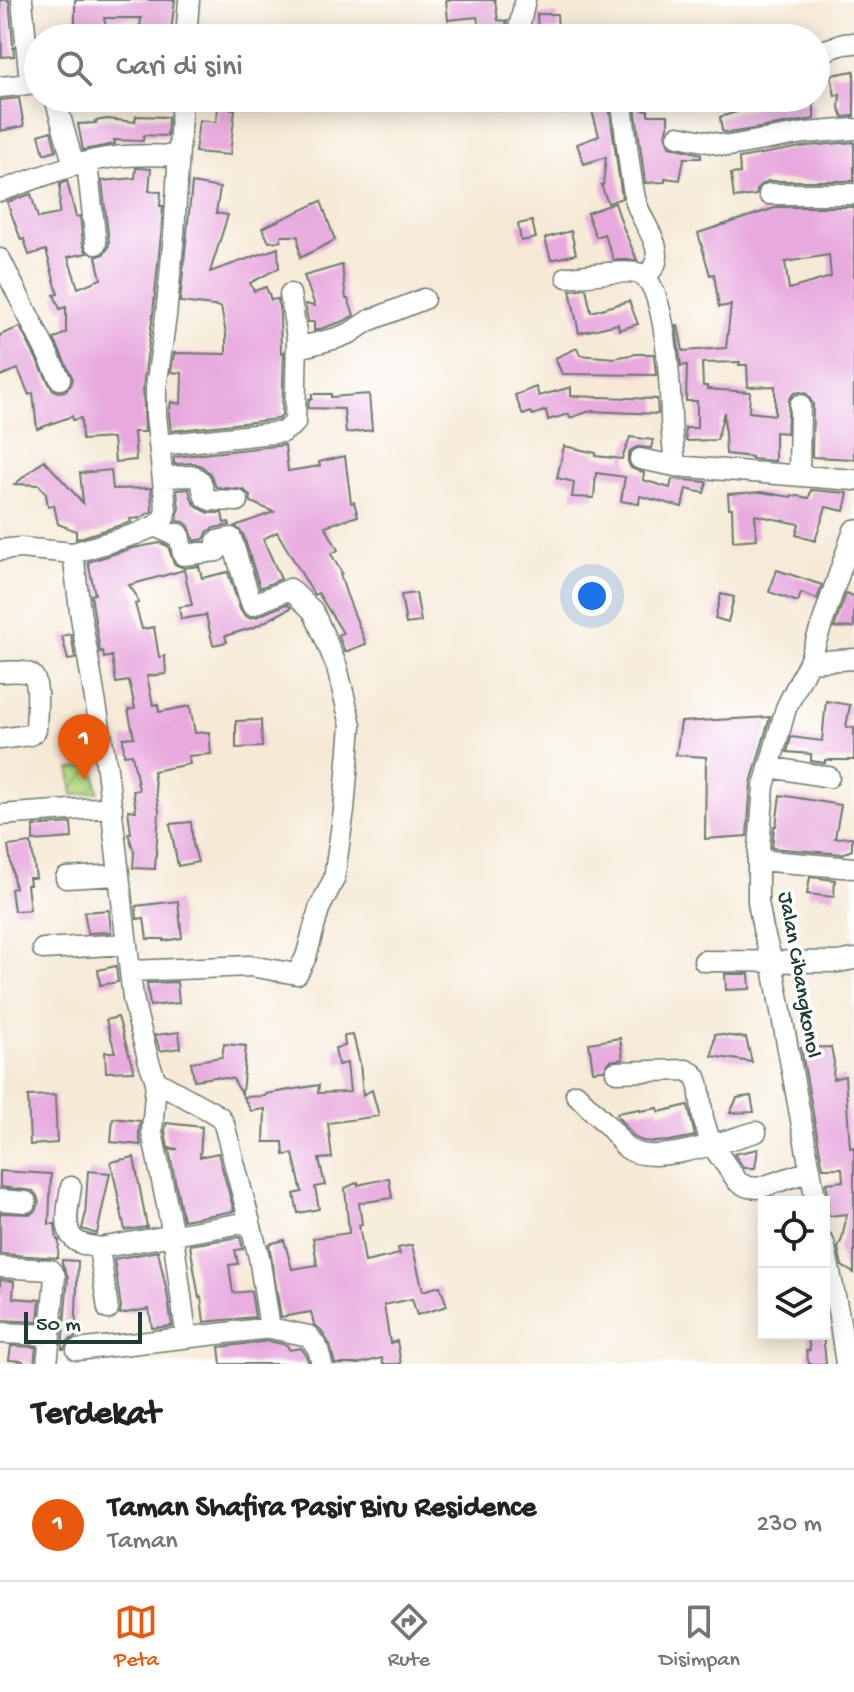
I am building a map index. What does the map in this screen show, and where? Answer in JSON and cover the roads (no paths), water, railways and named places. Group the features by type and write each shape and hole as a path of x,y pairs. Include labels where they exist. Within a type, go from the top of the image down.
{"street":[{"path":"22,0 26,24"},
{"path":"187,24 189,0"},
{"path":"520,24 525,0"},
{"path":"830,49 854,43"},
{"path":"0,87 24,83"},
{"path":"60,112 80,165 96,244"},
{"path":"0,550 20,548 73,553 136,534 155,526 164,518 166,509 156,388 174,235 181,112"},
{"path":"623,112 635,200 654,240 657,259 653,270 645,277"},
{"path":"678,136 729,146 805,133 854,129"},
{"path":"0,191 113,157 178,156"},
{"path":"769,194 854,194"},
{"path":"0,259 60,379"},
{"path":"567,277 637,273 645,277 654,289 663,325 675,466"},
{"path":"159,445 283,432 295,423 298,348 290,294"},
{"path":"298,348 350,333 368,321 424,299"},
{"path":"799,475 800,405"},
{"path":"640,459 675,466 854,480"},
{"path":"163,477 194,476 201,482 205,497 210,500 238,501"},
{"path":"131,971 250,966 297,974 306,957 319,909 334,879 351,725 337,667 313,611 290,589 252,605 231,538 217,541 217,551 183,555 179,534 155,526"},
{"name":"Jalan Cibangkonol","path":"815,1196 758,902 758,860 764,786 786,708 809,662 854,530"},
{"path":"73,553 112,807 135,1009 156,1081 152,1132 173,1235 185,1326"},
{"path":"809,662 854,659"},
{"path":"0,672 28,673 33,676 37,686 36,730 30,735 0,739"},
{"path":"769,767 829,777"},
{"path":"0,815 112,807"},
{"path":"758,860 854,868"},
{"path":"66,878 118,875"},
{"path":"43,949 127,944"},
{"path":"704,961 838,962 854,959"},
{"path":"616,1072 686,1070 692,1073 699,1086 703,1118 711,1144 738,1182 759,1188 810,1171"},
{"path":"156,1081 220,1117 224,1124 259,1257 270,1328"},
{"path":"576,1094 614,1132 624,1147 640,1155 682,1152 756,1132"},
{"path":"71,1187 70,1233 74,1239 99,1248 249,1222"},
{"path":"0,1200 26,1202"},
{"path":"99,1248 108,1309"},
{"path":"830,1263 846,1316 846,1364"},
{"path":"0,1267 53,1272 55,1276 47,1364"},
{"path":"77,1350 270,1328 309,1336 318,1349 322,1364"},
{"path":"0,1333 50,1335"}],"place":[{"name":"Taman Shafira Pasir Biru Residence","path":"84,780"}]}
